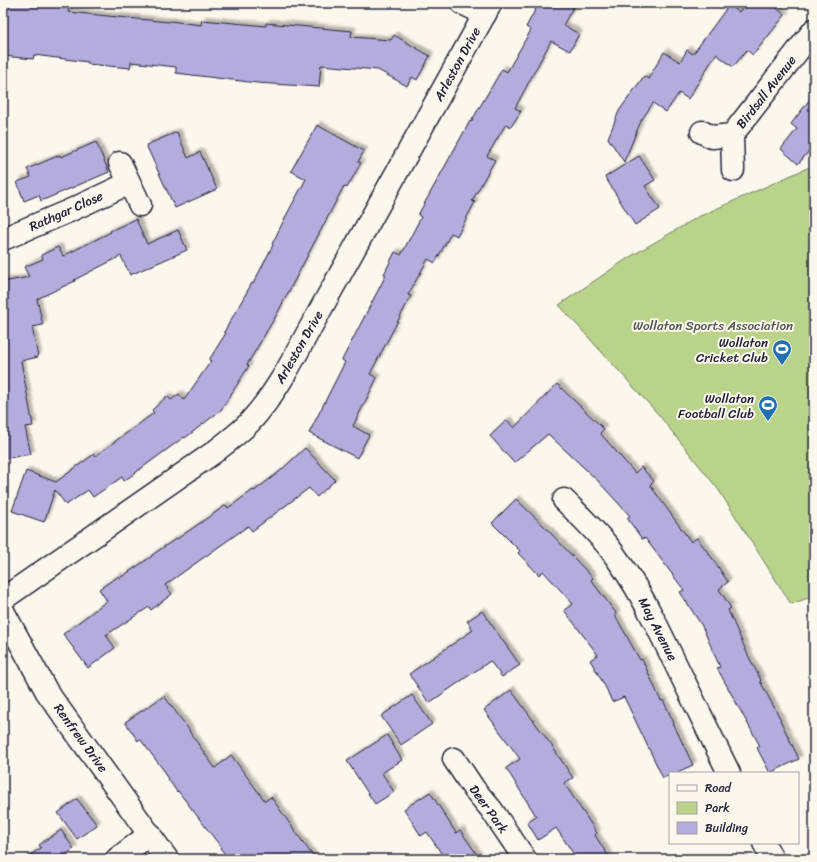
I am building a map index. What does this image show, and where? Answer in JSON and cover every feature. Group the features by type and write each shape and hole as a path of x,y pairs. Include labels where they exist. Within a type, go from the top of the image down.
{"street":[{"path":"462,3 488,9"},
{"name":"Arleston Drive","path":"3,599 214,453 248,424 261,409 294,358 488,9"},
{"name":"Birdsall Avenue","path":"733,170 732,135 814,30"},
{"name":"Birdsall Avenue","path":"702,132 712,137 732,135"},
{"path":"120,163 140,205"},
{"name":"Rathgar Close","path":"3,239 69,211 129,183"},
{"name":"May Avenue","path":"564,500 610,549 629,576 647,606 729,772"},
{"name":"Renfrew Drive","path":"3,611 47,692 167,859"},
{"name":"Deer Park","path":"454,759 474,789 491,809 525,859"},
{"path":"117,859 150,834"},
{"path":"764,844 772,859"}],"green space":[{"name":"Wollaton Football Club","path":"814,165 814,596 791,604 718,489 658,414 559,305 628,258 698,217"}],"building":[{"path":"3,3 37,3 69,7 68,12 201,25 202,20 266,26 266,23 352,31 351,37 391,40 394,35 430,56 417,80 412,77 407,86 378,70 321,65 319,87 257,83 176,73 176,67 131,62 130,68 88,64 88,62 34,55 33,59 3,56"},
{"path":"539,3 576,3 563,25 579,34 570,51 551,41 515,108 521,111 511,127 506,124 487,156 495,160 472,201 475,202 457,236 451,233 435,263 428,259 408,295 411,296 370,374 377,378 353,426 369,435 357,458 309,433 345,362 342,360 386,275 384,274 395,252 401,255 421,217 418,215 470,121 471,122 502,69 507,72 531,30 526,27"},
{"path":"746,3 770,3 785,15 753,55 747,50 733,67 716,54 688,99 679,93 666,112 653,103 641,121 624,162 608,138 619,111 644,76 648,79 664,52 680,62 687,50 693,54 729,5 739,12"},
{"path":"814,94 814,145 798,164 781,149 797,129 791,124"},
{"path":"317,125 364,151 358,162 361,163 347,188 344,186 277,314 247,365 249,366 221,410 185,438 184,437 124,481 122,477 93,497 88,490 66,505 55,490 44,522 12,511 26,471 56,482 154,413 152,410 167,396 171,400 179,394 184,400 211,361 209,360 226,333 224,332 252,283 253,284 306,179 291,171"},
{"path":"177,132 188,158 200,152 217,189 175,208 146,145"},
{"path":"96,142 109,172 41,201 39,195 24,201 17,182 31,177 27,169 60,155 61,157"},
{"path":"639,156 655,180 645,186 660,209 635,225 605,177"},
{"path":"136,219 147,244 178,230 187,250 130,275 121,256 74,280 75,281 37,299 43,325 32,327 38,357 21,361 33,426 25,427 31,454 3,459 3,282 29,277 24,267 43,259 41,255 58,247 63,256"},
{"path":"557,384 604,429 600,433 635,473 641,467 654,481 650,485 691,542 697,538 728,582 719,589 731,608 728,610 748,655 799,759 769,772 757,748 760,746 717,668 720,667 702,626 680,592 684,590 645,538 642,539 627,518 630,516 598,481 548,434 514,463 490,436 507,420 514,428"},
{"path":"305,448 335,480 317,497 309,488 252,531 248,526 165,585 172,594 151,610 149,607 106,635 115,648 88,668 63,634 107,601 99,589 119,576 120,578 226,505 228,508 253,490 254,491 279,472"},
{"path":"516,499 545,527 593,578 591,580 616,613 615,615 640,660 642,659 693,765 677,772 669,772 669,775 663,778 624,697 612,702 590,660 598,655 564,610 573,604 543,571 539,575 518,553 520,551 492,523"},
{"path":"482,611 520,665 502,677 490,661 429,703 409,674 473,630 467,621"},
{"path":"511,690 552,746 573,778 564,783 597,833 595,835 610,859 577,859 556,828 538,840 527,822 536,816 506,768 520,759 484,710"},
{"path":"412,695 432,724 401,745 381,716"},
{"path":"164,696 215,768 231,755 265,801 271,797 315,859 229,859 178,791 177,792 164,773 165,772 140,739 138,741 125,722"},
{"path":"387,735 402,760 382,773 394,792 375,804 347,761"},
{"path":"430,792 456,833 460,830 480,859 445,859 427,832 421,836 404,809"},
{"path":"77,799 97,825 77,839 58,813"},
{"path":"61,830 74,849 59,859 24,859 41,848 39,845"}],"place":[{"name":"Wollaton Cricket Club","path":"782,366"},
{"name":"Wollaton Football Club","path":"768,422"}],"park label":[{"name":"Wollaton Sports Association","path":"713,325"}]}
